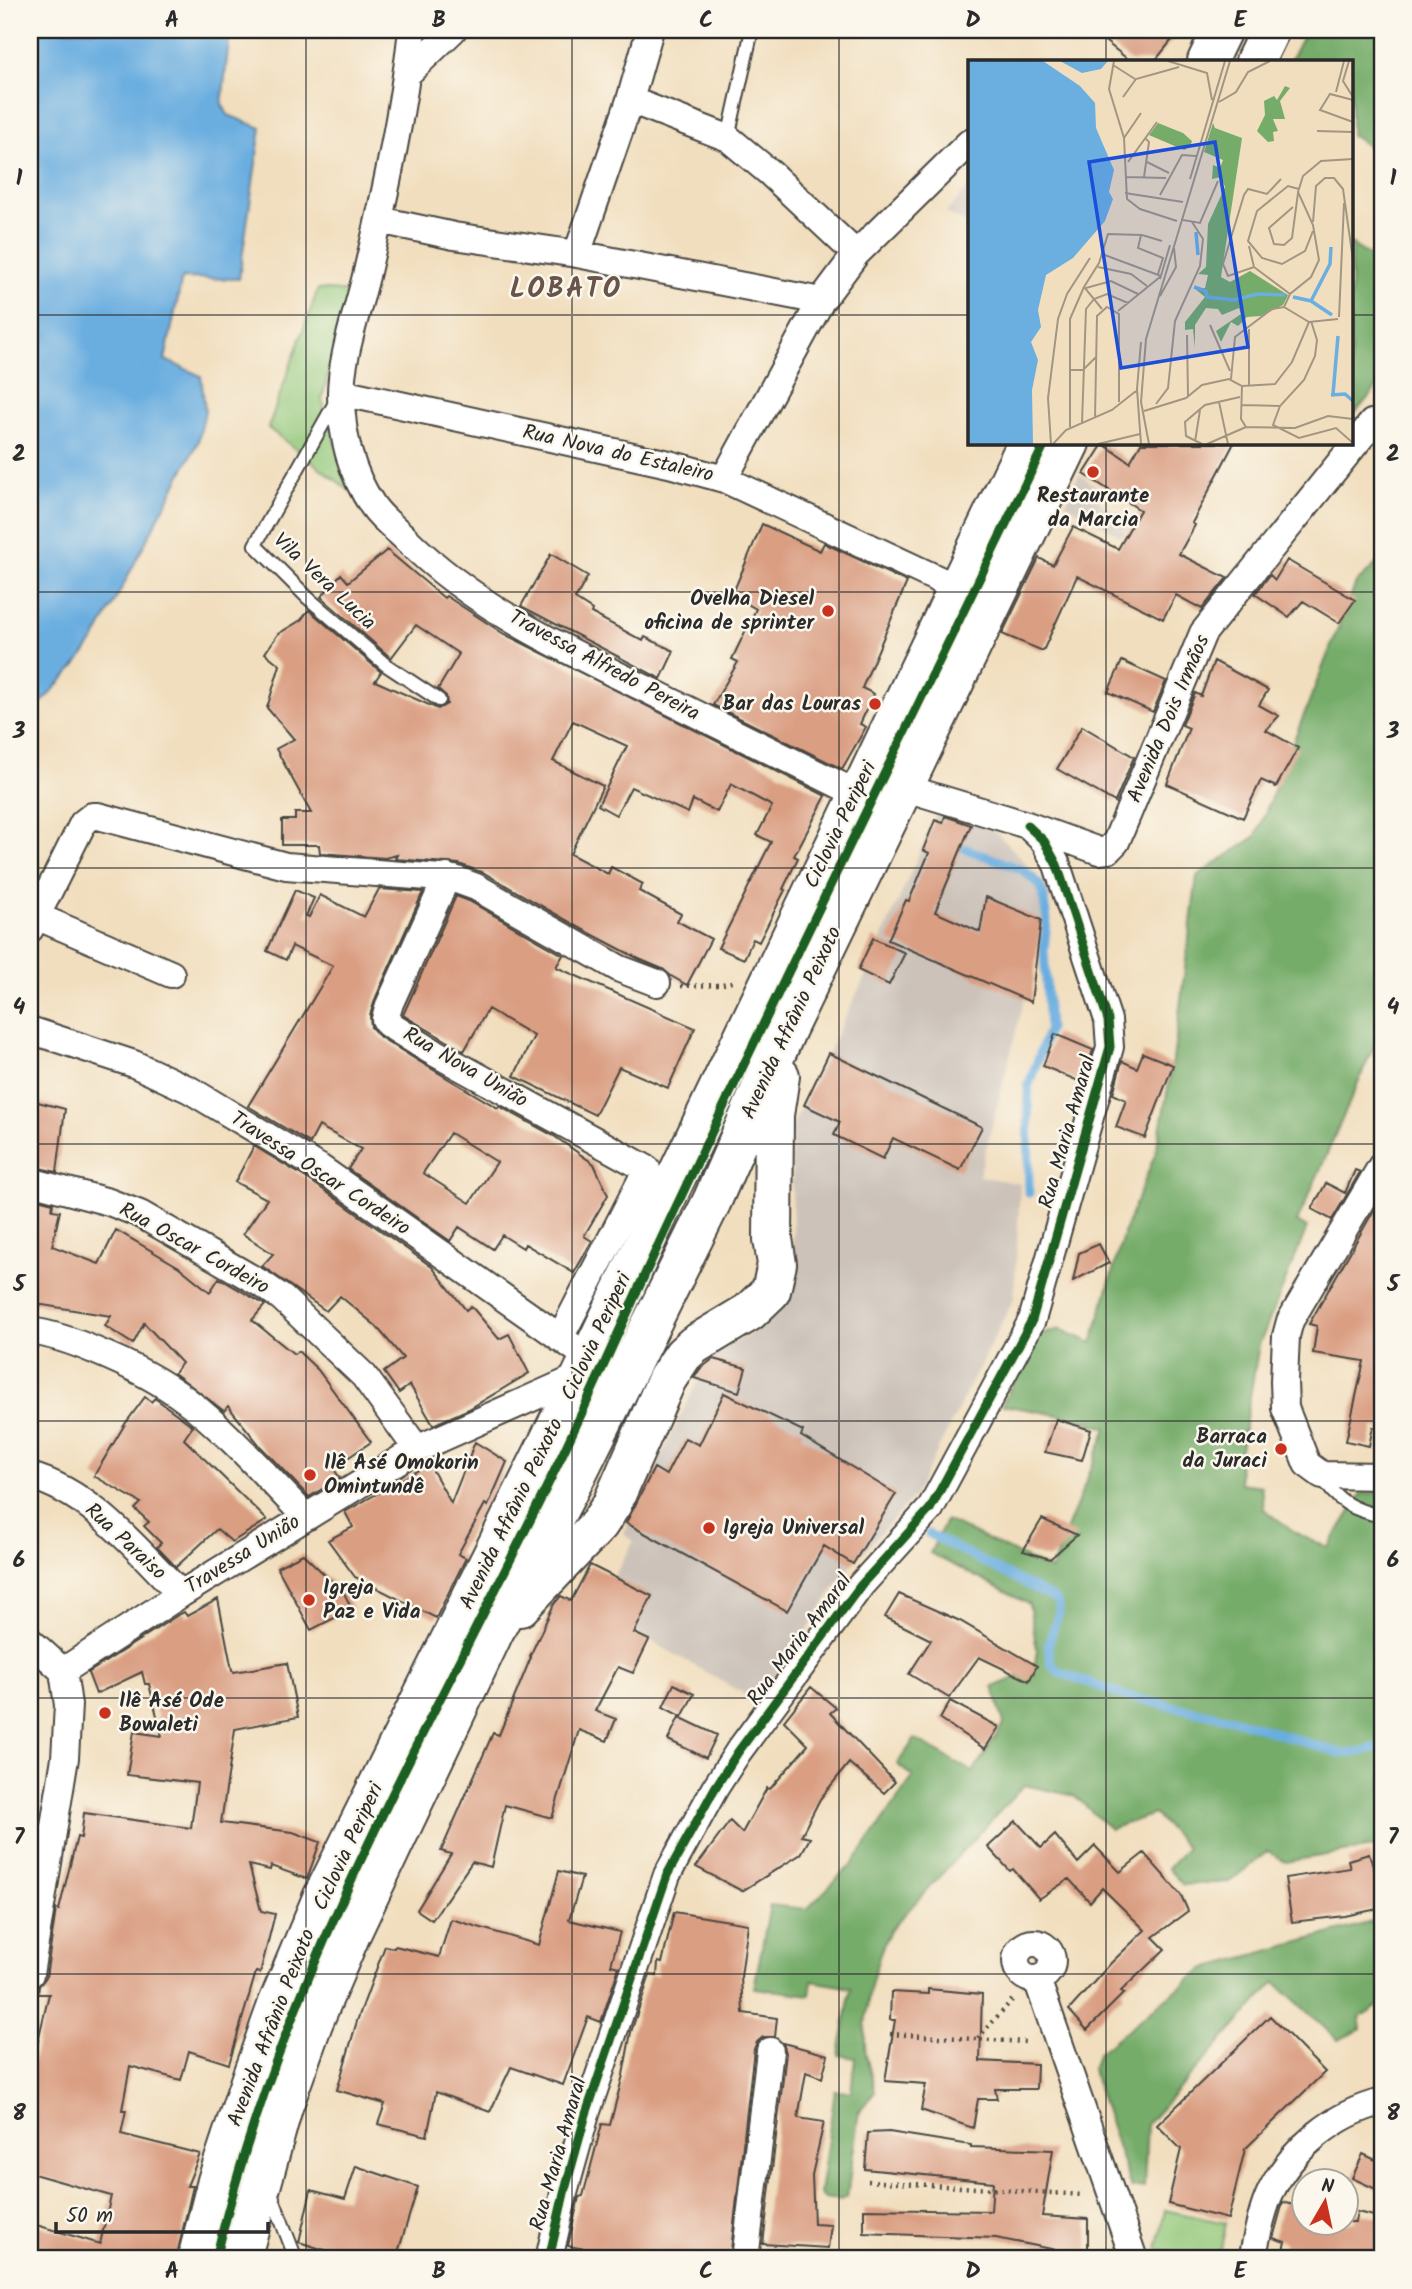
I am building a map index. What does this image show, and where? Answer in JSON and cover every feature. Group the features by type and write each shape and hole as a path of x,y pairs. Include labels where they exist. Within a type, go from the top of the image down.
{"main road":[{"path":"1207,60 1222,30"},
{"path":"1255,60 1270,30"},
{"name":"Avenida Afrânio Peixoto","path":"197,2259 217,2180 250,2081 278,2003 322,1898 576,1358 661,1205 1027,444"},
{"name":"Avenida Afrânio Peixoto","path":"241,2259 283,2107 313,2023 351,1934 494,1632 573,1482 712,1201 787,1029 1070,444"},
{"path":"494,1632 541,1587 599,1524 612,1504 667,1379 683,1355 694,1345 749,1312 771,1291 777,1264 773,1239 774,1115 787,1029"},
{"path":"661,1205 678,1201 712,1201 742,1205 762,1220 773,1239"}],"street":[{"name":"Travessa Alfredo Pereira","path":"412,30 407,74 379,220 346,357 341,392 341,414 351,464 363,489 375,509 432,565 540,637 860,795"},
{"path":"407,74 453,30"},
{"path":"577,254 630,100 650,30"},
{"path":"630,100 728,138 770,173 856,254"},
{"path":"724,479 821,301 856,254 968,144"},
{"path":"379,220 454,236 577,254 821,301"},
{"name":"Rua Nova do Estaleiro","path":"341,392 669,464 724,479 959,589"},
{"name":"Avenida Dois Irmãos","path":"902,787 1027,825 1099,851 1108,850 1116,842 1203,633 1372,424"},
{"path":"171,974 33,923 83,823 92,816 107,817 286,866 447,877 476,887 620,969 657,983"},
{"name":"Rua Maria Amaral","path":"549,2259 586,2113 667,1875 738,1752 861,1585 930,1509 1032,1320 1110,1040 1108,1020 1056,865 1044,841 1027,825"},
{"name":"Rua Nova União","path":"447,877 385,1015 388,1024 428,1049 647,1169 576,1358"},
{"name":"Travessa Oscar Cordeiro","path":"30,1030 134,1064 190,1090 320,1168 576,1358"},
{"path":"1382,1165 1290,1321 1286,1336 1284,1381 1285,1408 1307,1464 1322,1475 1382,1476"},
{"name":"Rua Oscar Cordeiro","path":"30,1181 109,1202 140,1214 265,1286 282,1298 364,1376 417,1449"},
{"path":"30,1331 79,1344 128,1364 157,1380 187,1401 233,1443 305,1516"},
{"name":"Travessa União","path":"63,1671 305,1516 576,1358"},
{"name":"Rua Paraiso","path":"30,1476 93,1507 181,1594"},
{"path":"30,1641 63,1671 68,1705 65,1758 30,1974"},
{"path":"1033,1979 1134,2259"},
{"path":"744,2259 770,2051"},
{"path":"1252,2259 1270,2193 1293,2158 1331,2124 1352,2112 1382,2102"}],"lane":[{"path":"728,138 752,30"},
{"name":"Vila Vera Lucia","path":"341,392 255,545 308,598 386,665 439,700"},
{"path":"1322,1475 1329,1489 1341,1502 1382,1517"},
{"path":"263,2173 296,2259"}],"path":[{"path":"657,983 700,987 738,980"},
{"path":"978,2039 1033,1979"},
{"path":"890,2034 1025,2042"},
{"path":"868,2181 1113,2197"}],"shaded area":[{"path":"968,187 968,224 946,213"},
{"path":"1079,474 1101,489 1099,503 1131,520 1122,537 1066,504"},
{"path":"938,810 993,829 1052,891 979,1176 1020,1184 1014,1298 915,1495 844,1573 756,1701 596,1609 634,1541 623,1534 710,1356 756,1330 777,1313 784,1299 793,1236 791,1128 863,981"}],"green space":[{"path":"1306,30 1382,30 1382,155 1352,136 1352,60 1291,60"},
{"path":"1352,245 1382,264 1382,385 1378,386 1352,417"},
{"path":"318,289 349,292 322,399 349,490 268,428"},
{"path":"1382,559 1382,1028 1297,1222 1307,1228 1259,1345 1239,1460 1240,1483 1261,1486 1264,1509 1296,1533 1328,1548 1362,1494 1382,1492 1382,1856 1379,1846 1285,1862 1268,1851 1229,1882 1183,1885 1168,1869 1187,1847 1154,1814 1110,1829 1075,1796 1024,1785 890,1930 875,1971 866,2014 865,2049 875,2092 859,2111 847,2197 841,2200 824,2198 820,2193 835,2091 851,2092 855,2058 839,2055 851,1988 812,1981 810,1995 754,1988 770,1905 807,1909 853,1863 913,1777 897,1764 915,1739 973,1772 1004,1723 993,1687 1034,1670 1037,1650 1029,1604 930,1553 946,1520 1051,1570 1107,1428 1070,1417 1002,1405 1036,1336 1060,1329 1092,1343 1124,1232 1156,1152 1173,1061 1197,876 1256,836 1356,583"},
{"path":"1382,1919 1382,2003 1360,2017 1362,2029 1338,2040 1275,1982 1147,2124 1144,2187 1131,2188 1092,2069 1098,2053 1203,1969"},
{"path":"1165,2210 1226,2223 1219,2259 1157,2249"}],"water":[{"path":"30,30 230,30 222,104 228,115 261,128 239,279 182,278 165,360 201,376 205,411 198,442 95,639 77,664 30,715"}],"building":[{"path":"1091,30 1180,30 1156,60 1129,60"},
{"path":"1103,444 1130,462 1140,444 1233,444 1192,523 1195,525 1179,554 1227,578 1202,609 1176,595 1163,619 1077,576 1043,651 1002,634 1039,558 1053,565 1073,527 1118,549 1140,510 1084,474"},
{"path":"762,524 820,551 824,543 907,582 862,688 874,694 860,724 866,727 842,769 713,705 738,662 732,659 756,609 732,595"},
{"path":"387,550 444,598 446,596 504,634 826,796 794,856 798,858 783,889 785,890 759,942 753,939 744,959 718,948 771,842 757,835 772,806 731,784 717,812 693,800 688,813 631,787 616,815 598,805 627,746 573,721 553,761 603,786 570,854 608,874 611,867 643,884 639,891 681,914 677,921 711,939 687,985 663,969 584,930 484,873 459,864 395,859 397,855 385,858 320,853 319,845 282,845 282,820 295,820 295,813 311,813 276,749 294,739 267,708 280,665 265,653 278,634 301,620 309,610 381,672 375,681 438,709 447,704 446,696 438,689 459,654 416,625 391,658 321,597 341,574 348,582"},
{"path":"551,554 588,576 575,599 592,610 591,613 643,641 645,637 674,651 661,679 521,606"},
{"path":"1287,560 1355,600 1339,623 1303,601 1289,617 1255,594 1270,575 1275,580"},
{"path":"1122,661 1166,681 1153,712 1108,692"},
{"path":"1214,661 1268,690 1259,705 1279,716 1266,730 1298,748 1276,787 1261,780 1243,818 1167,784 1189,728 1182,725 1195,693 1201,696"},
{"path":"1082,726 1134,757 1115,802 1057,769"},
{"path":"945,816 971,825 935,912 980,932 986,897 1041,920 1031,1002 888,940 906,900 909,901 929,853 923,850 935,820 943,823"},
{"path":"379,889 423,892 370,1015 371,1027 380,1037 498,1108 499,1106 554,1136 594,1164 608,1195 584,1236 592,1241 574,1273 525,1244 523,1248 502,1235 493,1249 459,1227 450,1241 348,1169 361,1149 319,1126 310,1143 248,1106 333,966 292,946 286,960 267,951 295,890 314,898 306,916 309,917 320,895 364,917","holes":["450,1133 497,1162 470,1203 423,1173"]},
{"path":"456,896 563,955 556,967 695,1028 668,1088 619,1067 595,1115 514,1076 534,1036 488,1009 464,1051 403,1015"},
{"path":"873,938 905,953 889,985 858,970"},
{"path":"1055,1034 1093,1050 1083,1083 1043,1066"},
{"path":"829,1053 982,1127 960,1170 893,1138 883,1159 834,1135 840,1122 804,1105"},
{"path":"1143,1053 1173,1065 1145,1138 1116,1127 1126,1100 1113,1094 1122,1061 1137,1068"},
{"path":"30,1100 65,1109 57,1172 30,1166"},
{"path":"254,1146 311,1181 432,1267 466,1310 471,1306 499,1339 509,1334 529,1373 469,1409 433,1425 410,1385 399,1393 384,1372 403,1358 376,1326 340,1296 326,1311 262,1266 273,1254 243,1234 267,1199 235,1182"},
{"path":"1355,1170 1360,1172 1332,1220 1312,1209 1326,1183 1345,1193"},
{"path":"1382,1196 1382,1429 1373,1427 1369,1446 1346,1441 1364,1361 1313,1353 1317,1326 1309,1324"},
{"path":"30,1197 53,1203 52,1210 60,1211 52,1246 99,1264 116,1230 179,1267 210,1292 219,1278 265,1305 252,1320 294,1354 298,1351 318,1370 371,1442 333,1468 340,1478 309,1497 261,1447 228,1406 224,1411 174,1373 182,1363 144,1323 133,1344 105,1326 111,1316 30,1303"},
{"path":"1099,1244 1109,1263 1073,1281 1079,1253"},
{"path":"713,1359 746,1368 739,1392 694,1378 700,1369"},
{"path":"724,1393 803,1431 801,1436 896,1494 853,1564 824,1546 787,1611 626,1523 654,1468 666,1475 685,1438 699,1445"},
{"path":"145,1397 151,1402 155,1398 193,1426 184,1439 267,1520 232,1542 217,1529 176,1567 157,1547 161,1543 144,1526 149,1522 135,1509 141,1503 94,1476 125,1424"},
{"path":"1056,1419 1091,1430 1082,1460 1045,1452"},
{"path":"475,1442 507,1462 488,1506 485,1504 458,1554 466,1558 436,1618 355,1577 328,1540 353,1527 345,1512 429,1464 451,1503"},
{"path":"1042,1519 1077,1535 1050,1559 1023,1551"},
{"path":"303,1554 344,1593 352,1609 311,1630 277,1567"},
{"path":"590,1565 652,1596 634,1633 649,1640 633,1673 618,1667 595,1711 616,1719 607,1741 579,1730 552,1818 505,1805 491,1867 472,1862 432,1920 417,1910 451,1854 441,1851 493,1733 499,1735 554,1604 561,1596 571,1601"},
{"path":"899,1594 960,1621 1037,1666 1029,1681 979,1657 949,1698 909,1674 931,1640 885,1617"},
{"path":"218,1599 232,1670 234,1672 287,1663 298,1717 235,1729 221,1823 293,1832 320,1842 307,1879 271,1866 270,1870 249,1865 261,1911 275,1914 260,1973 256,1972 229,2064 189,2051 181,2080 130,2066 122,2110 126,2110 121,2134 200,2154 187,2186 193,2186 176,2259 30,2259 30,2223 100,2244 111,2196 30,2173 30,2075 49,1994 38,1994 39,1986 46,1977 56,1909 59,1910 77,1837 81,1838 84,1813 191,1828 197,1783 127,1775 134,1732 162,1736 149,1684 145,1684 142,1672 96,1694 88,1673 178,1615 184,1612 187,1616"},
{"path":"674,1684 694,1694 682,1717 663,1707"},
{"path":"811,1687 836,1708 830,1713 895,1782 884,1793 849,1763 820,1799 801,1836 810,1838 801,1854 742,1891 696,1867 730,1821 742,1833 767,1788 770,1789 808,1745 784,1721"},
{"path":"950,1701 999,1727 985,1749 940,1719"},
{"path":"679,1717 717,1735 706,1758 668,1740"},
{"path":"1016,1821 1041,1848 1055,1835 1078,1863 1095,1846 1120,1872 1144,1853 1181,1895 1188,1911 1153,1937 1165,1949 1121,1991 1124,1993 1087,2030 1069,2010 1145,1930 1102,1888 1090,1902 1069,1879 1039,1899 1013,1869 1010,1871 988,1847"},
{"path":"1369,1854 1382,1892 1382,1908 1345,1916 1292,1922 1285,1878 1350,1868 1348,1860"},
{"path":"559,1871 582,1877 569,1920 620,1932 611,1965 619,1967 601,2022 588,2017 563,2085 511,2067 490,2112 436,2092 427,2136 378,2124 385,2104 337,2090 357,2021 385,1946 439,1957 451,1919 539,1945"},
{"path":"674,1912 748,1924 741,1977 743,2013 777,2018 775,2037 763,2037 754,2049 730,2259 626,2259 626,2256 568,2246 579,2197 583,2196 602,2124 610,2125 631,2032 650,1975 657,1976 658,1962 662,1963"},
{"path":"928,1989 982,1994 980,2061 1037,2064 1036,2089 995,2089 997,2099 978,2099 973,2128 921,2110 926,2084 885,2081 895,2020 890,2020 891,1992 928,1994"},
{"path":"1270,2016 1325,2072 1245,2149 1228,2219 1168,2204 1181,2149 1157,2125"},
{"path":"783,2043 828,2055 822,2078 806,2072 798,2118 824,2122 812,2175 814,2224 831,2225 828,2248 763,2244 786,2053"},
{"path":"889,2132 971,2147 1053,2150 1042,2216 1088,2219 1088,2259 1067,2256 1067,2252 996,2238 864,2233 864,2209 991,2211 993,2182 865,2169 868,2133"},
{"path":"1363,2154 1382,2163 1382,2192 1360,2182 1360,2166 1358,2166"},
{"path":"356,2166 418,2187 396,2259 353,2259 299,2242 311,2190 345,2199"},
{"path":"1283,2202 1290,2204 1290,2236 1360,2236 1360,2213 1382,2218 1382,2259 1281,2259 1285,2242 1273,2238"}],"waterway":[{"path":"958,846 1021,869 1039,884 1043,895 1047,920 1044,950 1049,1028 1028,1087 1029,1193"},
{"path":"929,1534 1055,1599 1059,1612 1048,1645 1051,1663 1059,1672 1125,1696 1236,1720 1339,1753 1355,1753 1382,1746"}],"cycle path":[{"name":"Ciclovia Periperi","path":"216,2259 244,2156 278,2055 362,1858 552,1476 723,1108 1045,444"},
{"path":"549,2259 586,2114 667,1875 738,1752 861,1585 930,1509 1032,1320 1110,1047 1108,1020 1057,865 1044,841 1027,825"}],"place":[{"name":"Restaurante da Marcia","path":"1093,472"},
{"name":"Ovelha Diesel oficina de sprinter","path":"828,611"},
{"name":"Bar das Louras","path":"875,704"},
{"name":"Barraca da Juraci","path":"1281,1449"},
{"name":"Ilê Asé Omokorin Omintundê","path":"310,1475"},
{"name":"Igreja Universal","path":"709,1528"},
{"name":"Igreja Paz e Vida","path":"309,1600"},
{"name":"Ilê Asé Ode Bowaleti","path":"105,1713"}],"district":[{"name":"LOBATO","path":"566,289"}]}
